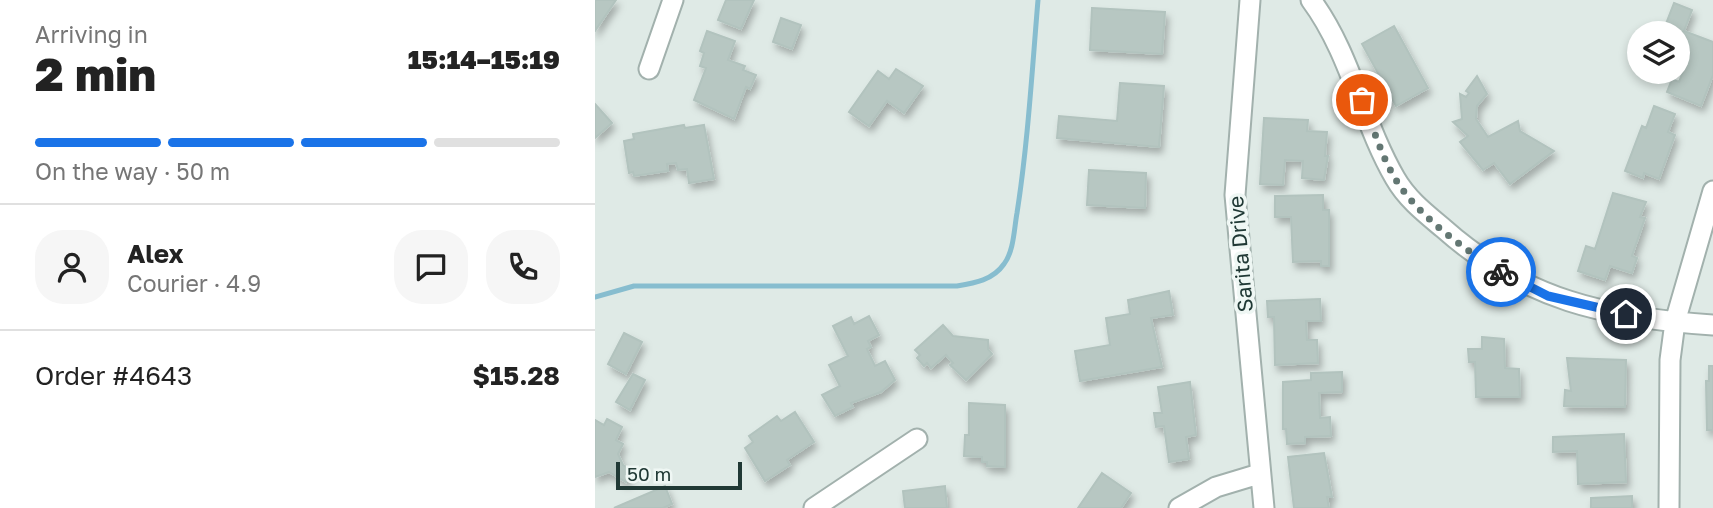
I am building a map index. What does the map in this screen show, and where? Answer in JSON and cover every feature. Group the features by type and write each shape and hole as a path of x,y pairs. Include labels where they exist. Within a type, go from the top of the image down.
{"street":[{"path":"649,69 673,0"},
{"name":"Sarita Drive","path":"1250,0 1235,195 1264,508"},
{"path":"1311,0 1341,49 1394,177 1408,197 1459,242 1498,270 1548,296 1602,311 1713,325"},
{"path":"1669,508 1670,360 1675,322 1713,191"},
{"path":"814,508 917,439"},
{"path":"1179,508 1216,487 1259,474"}],"building":[{"path":"595,0 616,0 595,31"},
{"path":"726,0 754,0 741,29 718,20"},
{"path":"1674,3 1692,10 1688,21 1667,21"},
{"path":"1092,8 1165,12 1162,54 1090,50"},
{"path":"781,18 801,25 792,49 773,42"},
{"path":"1394,26 1428,88 1396,106 1362,44"},
{"path":"707,31 735,41 728,60 745,66 743,70 756,75 750,89 746,87 734,119 694,100 706,68 700,66 704,53 700,51"},
{"path":"1690,33 1713,42 1713,75 1701,106 1667,92 1670,84 1690,84"},
{"path":"896,69 923,86 904,113 887,101 869,126 849,112 878,71 889,79"},
{"path":"1477,76 1487,94 1477,106 1476,119 1488,137 1518,121 1520,131 1554,151 1510,184 1494,163 1483,170 1460,142 1468,136 1453,122 1462,119 1460,94 1466,97 1469,93 1466,91"},
{"path":"1120,83 1164,86 1159,147 1057,138 1059,116 1117,121"},
{"path":"595,104 612,123 595,138"},
{"path":"1654,106 1675,114 1668,132 1675,135 1659,179 1644,173 1643,178 1625,171 1642,126 1646,128"},
{"path":"1264,118 1308,120 1307,131 1327,132 1325,156 1328,156 1324,180 1302,178 1303,161 1285,160 1283,185 1260,184"},
{"path":"684,125 685,128 704,125 714,179 689,183 687,169 678,170 676,163 667,164 668,171 634,176 633,172 629,173 624,141 634,139 633,134"},
{"path":"1089,170 1146,173 1145,208 1087,205"},
{"path":"1613,193 1646,202 1640,217 1645,218 1632,256 1637,258 1632,273 1610,266 1605,280 1578,271 1586,246 1595,249"},
{"path":"1323,195 1323,210 1329,210 1329,266 1321,266 1321,261 1293,262 1291,217 1275,217 1275,196"},
{"path":"1169,291 1173,315 1151,318 1162,367 1080,381 1075,351 1110,345 1106,318 1130,314 1128,300"},
{"path":"1320,299 1321,321 1306,321 1307,340 1317,340 1318,363 1275,365 1274,317 1268,317 1267,301"},
{"path":"869,316 879,335 868,341 871,347 867,349 875,366 885,361 895,380 881,392 851,403 853,407 835,416 822,395 840,386 829,365 848,356 833,326 851,317 854,324"},
{"path":"943,325 953,336 988,340 988,349 992,354 966,380 950,365 953,363 946,355 931,368 927,363 924,366 917,358 920,355 915,350"},
{"path":"624,333 642,342 626,374 608,364"},
{"path":"1482,337 1504,339 1505,368 1519,369 1520,397 1476,397 1475,362 1469,362 1468,349 1482,349"},
{"path":"1567,358 1626,360 1625,407 1564,406 1565,390 1571,391"},
{"path":"1709,366 1713,366 1713,430 1707,430 1706,381 1709,381"},
{"path":"1342,372 1342,392 1319,393 1320,418 1330,417 1331,436 1305,437 1305,443 1287,444 1286,429 1283,429 1283,382 1311,380 1311,373"},
{"path":"633,374 645,380 630,410 616,402"},
{"path":"1190,382 1196,435 1186,437 1189,459 1169,462 1164,426 1156,427 1154,413 1162,413 1158,387"},
{"path":"969,403 1005,405 1005,467 987,466 987,462 982,462 982,457 964,456 965,435 969,435"},
{"path":"795,412 814,442 787,460 790,465 765,481 745,448 753,442 749,436 777,416 781,421"},
{"path":"607,419 622,427 616,440 623,444 618,454 623,465 632,470 626,482 609,472 595,477 595,420 604,425"},
{"path":"1624,434 1626,482 1578,484 1577,451 1553,452 1553,437"},
{"path":"1324,453 1332,497 1327,497 1329,508 1294,508 1288,457"},
{"path":"1102,473 1131,493 1121,508 1078,508"},
{"path":"665,486 672,504 663,508 614,508"},
{"path":"945,486 947,508 905,508 903,491"},
{"path":"1632,496 1632,508 1591,508 1591,498"}],"waterway":[{"path":"595,297 634,286 957,286 977,282 995,274 1007,259 1013,240 1027,133 1038,0"}],"way so far":[{"path":"1362,100 1394,177 1408,197 1459,242 1501,272"}],"route":[{"path":"1501,272 1548,296 1602,311 1626,314"}]}
